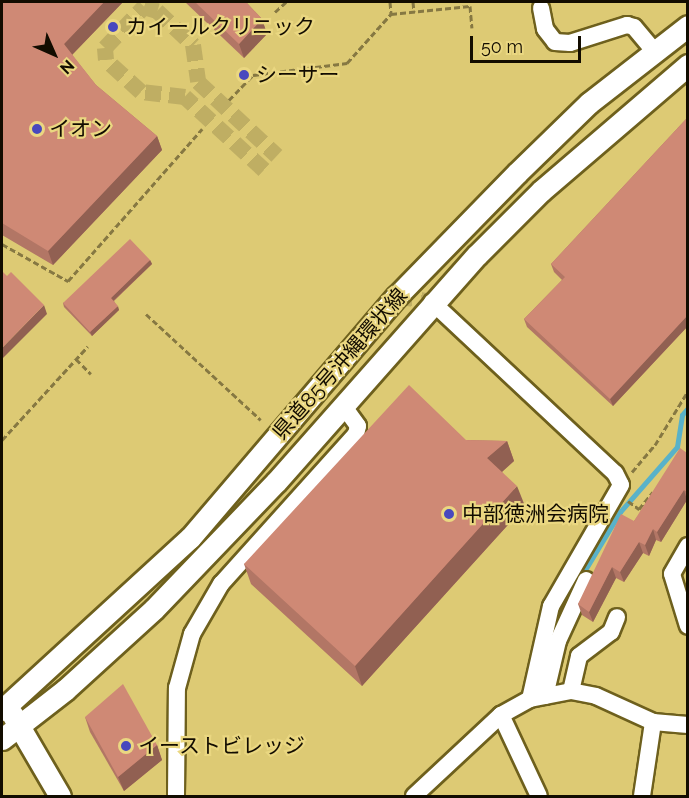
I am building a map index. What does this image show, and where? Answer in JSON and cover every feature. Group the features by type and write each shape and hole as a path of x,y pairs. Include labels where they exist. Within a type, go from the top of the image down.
{"main road":[{"name":"県道85号沖縄環状線","path":"3,704 190,538 446,244 589,103 687,26"},
{"name":"県道85号沖縄環状線","path":"2,740 154,609 269,490 432,302 541,191 687,65"},
{"path":"3,704 19,726 60,796"}],"street":[{"path":"541,8 545,29 555,42 570,43 627,25 634,27 654,51"},
{"path":"432,302 615,474 621,485 551,606 538,698"},
{"path":"176,796 177,688 192,634 221,584 356,434 358,426 343,405"},
{"path":"687,546 672,574 682,592 687,626"},
{"path":"538,698 558,641 586,580"},
{"path":"571,691 579,656 611,632 617,617"},
{"path":"414,796 501,715 538,698 571,691 596,696 653,722 687,725"},
{"path":"501,715 539,796"},
{"path":"642,796 653,722"}],"path":[{"path":"275,12 286,2"},
{"path":"390,2 391,14"},
{"path":"413,2 414,12"},
{"path":"229,100 253,75 347,63 391,14 470,6 472,28"},
{"path":"2,244 68,281 202,129"},
{"path":"146,314 261,420"},
{"path":"2,440 88,346"},
{"path":"76,359 91,374"},
{"path":"621,485 654,446 687,391"},
{"path":"637,507 659,484"}],"building":[{"path":"2,2 104,2 64,44 96,85 157,136 48,251 2,223"},
{"path":"195,2 246,2 262,19 239,44"},
{"path":"687,118 687,316 610,399 524,319 565,277 551,264"},
{"path":"130,239 150,260 111,298 118,306 90,332 63,303"},
{"path":"2,271 7,276 11,272 44,305 2,348"},
{"path":"409,385 466,440 507,441 487,458 517,486 355,666 244,564"},
{"path":"680,448 687,453 687,492 684,490 657,532 653,529 645,545 639,542 620,572 612,567 589,612 578,604 621,514 634,521"},
{"name":"イーストビレッジ","path":"123,684 157,745 118,777 85,717"}],"waterway":[{"path":"582,575 620,512 677,447 682,415 688,408"}],"tunnel":[{"path":"264,170 185,97 141,92 106,60 105,48 144,7 157,11 193,45 198,82 277,156"},
{"path":"397,296 432,302"}],"place":[{"name":"カイールクリニック","path":"113,27"},
{"name":"シーサー","path":"244,75"},
{"name":"イオン","path":"37,129"},
{"name":"中部徳洲会病院","path":"449,514"},
{"name":"イーストビレッジ","path":"126,746"}]}
